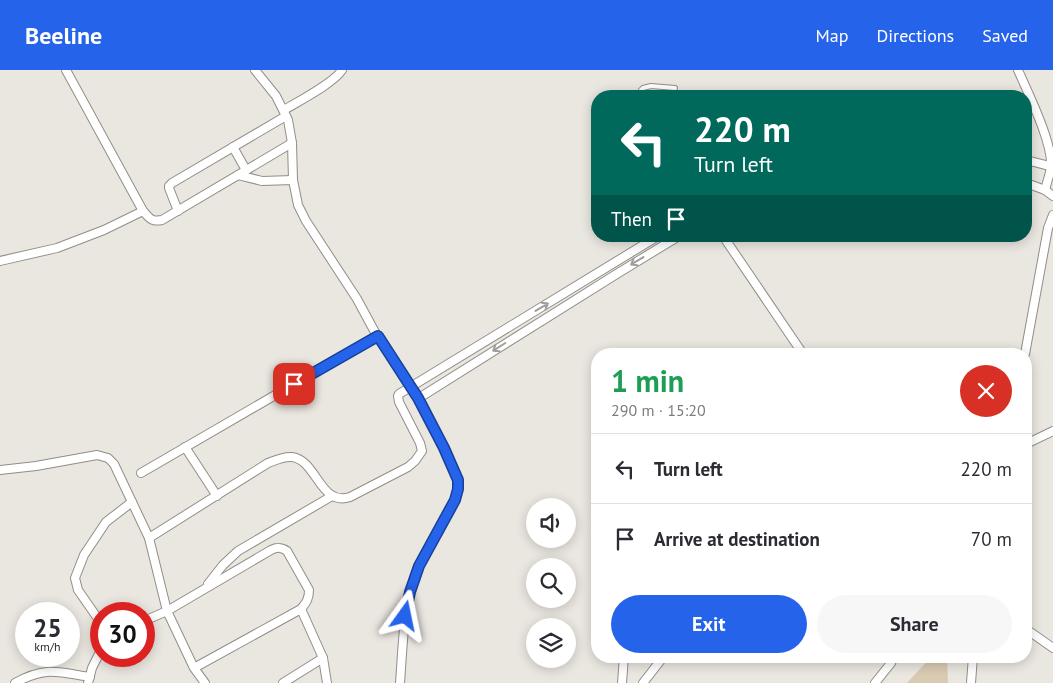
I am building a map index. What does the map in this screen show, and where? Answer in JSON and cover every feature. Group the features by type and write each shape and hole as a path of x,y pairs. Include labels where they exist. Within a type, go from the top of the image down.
{"street":[{"path":"66,70 143,211 148,218 155,221 162,220 178,211 292,143"},
{"path":"255,70 276,96 285,113 292,143 293,180 298,205 306,221 418,398 458,480 459,486 455,500 419,566 410,592 405,616 400,683"},
{"path":"178,211 170,191 170,184 233,147 285,113 337,77 342,70"},
{"path":"1018,70 1027,90"},
{"path":"1032,103 1049,146 1052,167 1045,190"},
{"path":"233,147 246,170"},
{"path":"1032,162 1052,167"},
{"path":"238,175 262,181 293,180"},
{"path":"1032,185 1045,190 1053,196"},
{"path":"0,261 57,248 104,230 143,211"},
{"path":"1026,348 1048,228 1053,215"},
{"path":"149,538 268,463 281,458 293,457 303,462 332,496 340,499 350,497 408,467 415,462 422,451 420,443 398,399 400,394 648,242"},
{"path":"418,398 669,242"},
{"path":"727,242 798,348"},
{"path":"141,473 378,336"},
{"path":"1032,441 1053,432"},
{"path":"185,447 217,496"},
{"path":"0,470 102,455 114,464 149,538 167,611 194,668 204,683"},
{"path":"205,588 223,565 238,551 332,496"},
{"path":"90,607 78,590 75,578 84,555 106,522 132,502"},
{"path":"155,617 270,550 283,548 286,551 309,590 308,600 301,609 194,668"},
{"path":"301,609 323,658 326,683"},
{"path":"1032,633 1053,648"},
{"path":"283,683 323,658"},
{"path":"622,683 623,663"},
{"path":"643,683 659,663"},
{"path":"875,683 891,663"},
{"path":"971,683 972,663"},
{"path":"15,683 28,676 42,672 54,672 89,680 92,667"}],"lane":[{"path":"641,90 647,87 675,88"}],"shaded area":[{"path":"926,663 947,663 948,683 907,683"}],"route":[{"path":"294,384 378,336 418,398 444,448 459,486 455,500 419,566 410,592 405,616"}]}
